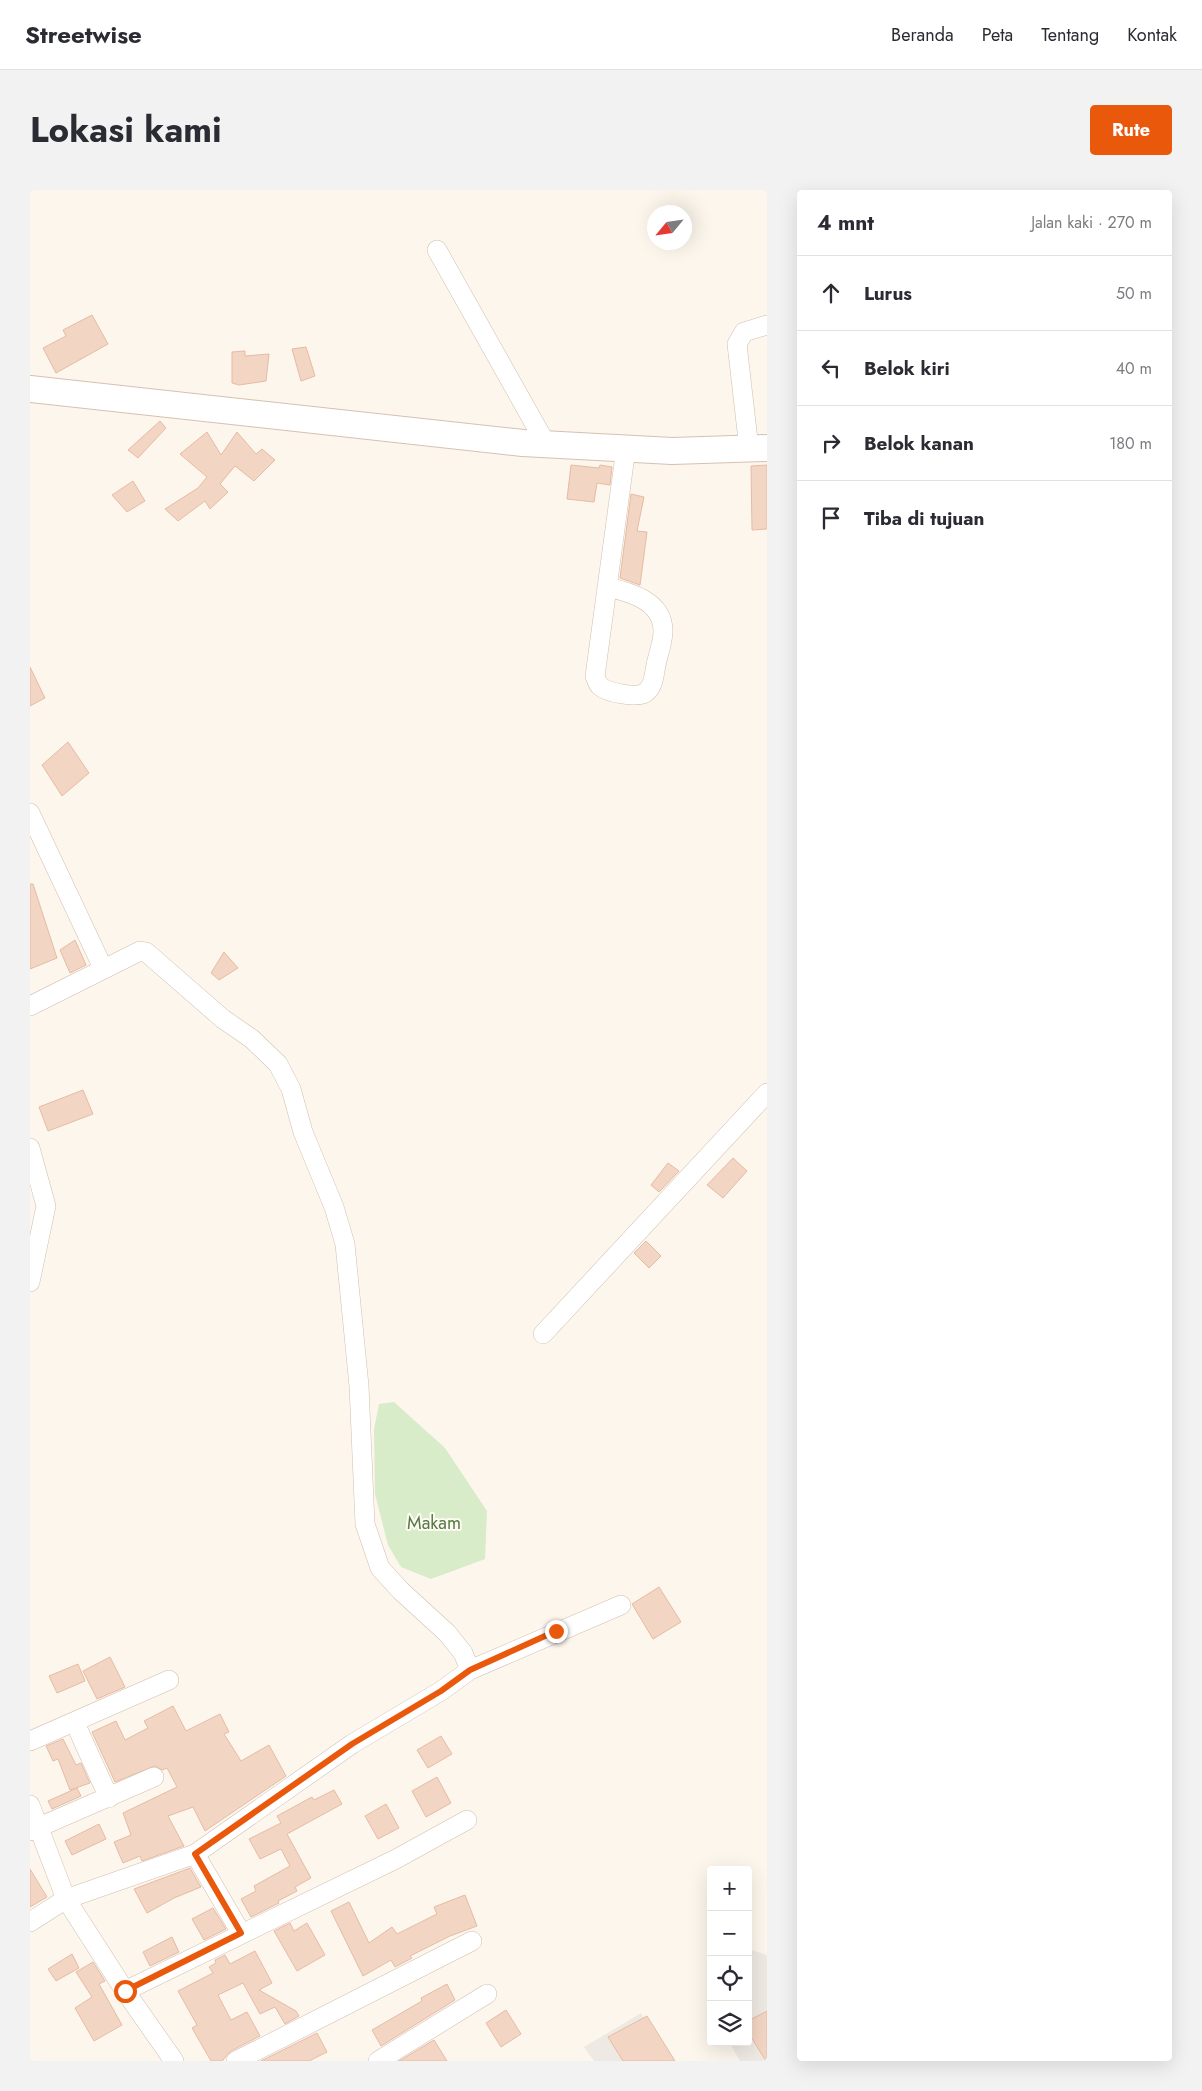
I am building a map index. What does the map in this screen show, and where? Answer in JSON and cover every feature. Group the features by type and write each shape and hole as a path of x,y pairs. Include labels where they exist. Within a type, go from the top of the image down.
{"street":[{"path":"437,250 546,444"},
{"path":"30,389 546,444 672,451 758,449 737,344 744,332 767,325"},
{"path":"607,587 635,594 649,604 662,623 663,632 652,685 646,692 638,696 608,690 599,685 595,676 607,587 626,448"},
{"path":"30,813 103,968"},
{"path":"30,1006 103,968 140,951 146,952 223,1019 252,1039 278,1064 291,1089 303,1132 334,1207 345,1244 359,1386 365,1524 380,1568 401,1591 447,1633 463,1653 470,1670"},
{"path":"543,1334 767,1093"},
{"path":"30,1148 46,1206 30,1282"},
{"path":"30,1922 66,1899 195,1854 352,1744 441,1691 470,1670 621,1605"},
{"path":"30,1741 75,1723 169,1680"},
{"path":"75,1723 109,1798"},
{"path":"34,1830 154,1777"},
{"path":"30,1805 34,1830 66,1899 125,1991 174,2061"},
{"path":"125,1991 241,1933 396,1860 467,1820"},
{"path":"195,1854 241,1933"},
{"path":"236,2061 472,1941"},
{"path":"378,2061 487,1994"}],"shaded area":[{"path":"752,1950 767,1955 767,2061 740,2061 731,2046 752,2046"},
{"path":"641,2013 670,2061 594,2061 584,2047"}],"green space":[{"name":"Makam","path":"394,1402 445,1448 487,1511 485,1559 431,1579 401,1567 388,1545 375,1494 374,1429 379,1404"}],"building":[{"path":"92,315 108,344 56,373 43,348 66,336 63,330"},
{"path":"306,347 315,376 301,381 292,349"},
{"path":"245,351 245,356 269,354 266,381 239,385 232,383 232,352"},
{"path":"160,421 166,428 138,458 128,450"},
{"path":"207,432 221,455 237,432 256,454 262,449 275,460 254,481 235,466 220,484 228,492 210,509 205,501 178,521 165,509 198,488 207,477 180,454"},
{"path":"571,465 599,468 600,465 612,467 610,485 597,483 594,502 567,499"},
{"path":"767,465 767,529 752,530 751,466"},
{"path":"133,481 145,501 127,512 112,495"},
{"path":"631,494 644,497 637,531 647,532 640,585 620,578"},
{"path":"30,667 45,698 30,706"},
{"path":"68,742 89,773 62,796 42,765"},
{"path":"30,884 33,884 57,958 30,969"},
{"path":"75,940 86,965 70,973 60,950"},
{"path":"224,952 238,968 219,980 211,973"},
{"path":"83,1090 93,1114 48,1131 39,1107"},
{"path":"733,1158 747,1171 723,1198 707,1185"},
{"path":"668,1163 679,1171 659,1192 651,1185"},
{"path":"646,1241 661,1256 649,1268 634,1253"},
{"path":"659,1587 681,1622 653,1639 632,1604"},
{"path":"110,1657 125,1687 97,1699 83,1671"},
{"path":"78,1664 85,1681 57,1693 49,1676"},
{"path":"173,1706 186,1731 220,1714 229,1732 224,1734 241,1761 269,1745 286,1776 205,1831 193,1807 168,1816 184,1846 142,1861 140,1856 123,1863 114,1842 131,1835 123,1813 177,1787 167,1768 162,1770 155,1766 115,1782 92,1732 116,1721 125,1740 148,1728 144,1721"},
{"path":"441,1736 452,1754 428,1768 417,1750"},
{"path":"63,1739 76,1765 81,1763 90,1783 70,1790 58,1759 53,1761 46,1746"},
{"path":"437,1777 451,1803 426,1817 412,1791"},
{"path":"77,1788 81,1796 52,1809 48,1801"},
{"path":"334,1790 342,1804 287,1834 311,1878 295,1887 297,1891 278,1901 279,1903 251,1917 241,1899 256,1891 254,1886 290,1866 281,1849 260,1859 249,1839 281,1823 277,1816 312,1797 314,1800"},
{"path":"386,1804 399,1828 378,1839 365,1816"},
{"path":"99,1824 106,1839 72,1855 65,1841"},
{"path":"190,1868 201,1887 174,1898 147,1913 134,1889"},
{"path":"30,1869 47,1897 30,1907"},
{"path":"465,1895 477,1926 450,1936 410,1956 412,1958 395,1967 391,1960 363,1976 331,1911 349,1902 369,1943 392,1927 397,1934 437,1914 434,1907"},
{"path":"213,1908 226,1929 204,1940 192,1919"},
{"path":"290,1923 294,1931 307,1923 325,1955 297,1971 274,1931"},
{"path":"172,1937 179,1952 150,1966 143,1952"},
{"path":"255,1951 272,1983 259,1990 296,2011 299,2016 285,2024 275,2007 260,2014 243,1983 218,1995 231,2020 247,2012 260,2036 231,2051 222,2061 211,2061 192,2028 197,2025 178,1991 213,1973 209,1967 216,1963 215,1960 225,1955 230,1964"},
{"path":"72,1954 79,1968 56,1981 48,1969"},
{"path":"93,1962 105,1981 99,1984 122,2025 94,2041 75,2008 92,1997 76,1972"},
{"path":"447,1984 455,2000 381,2046 372,2030 422,2001 421,1998"},
{"path":"506,2010 521,2034 501,2047 486,2023"},
{"path":"767,2011 767,2061 752,2038 752,2019"},
{"path":"647,2016 675,2061 623,2061 608,2037"},
{"path":"317,2033 327,2052 309,2061 261,2061"},
{"path":"434,2040 447,2061 399,2061"}],"route":[{"path":"125,1991 241,1933 195,1854 282,1795 352,1744 441,1691 470,1670 556,1631"}]}
